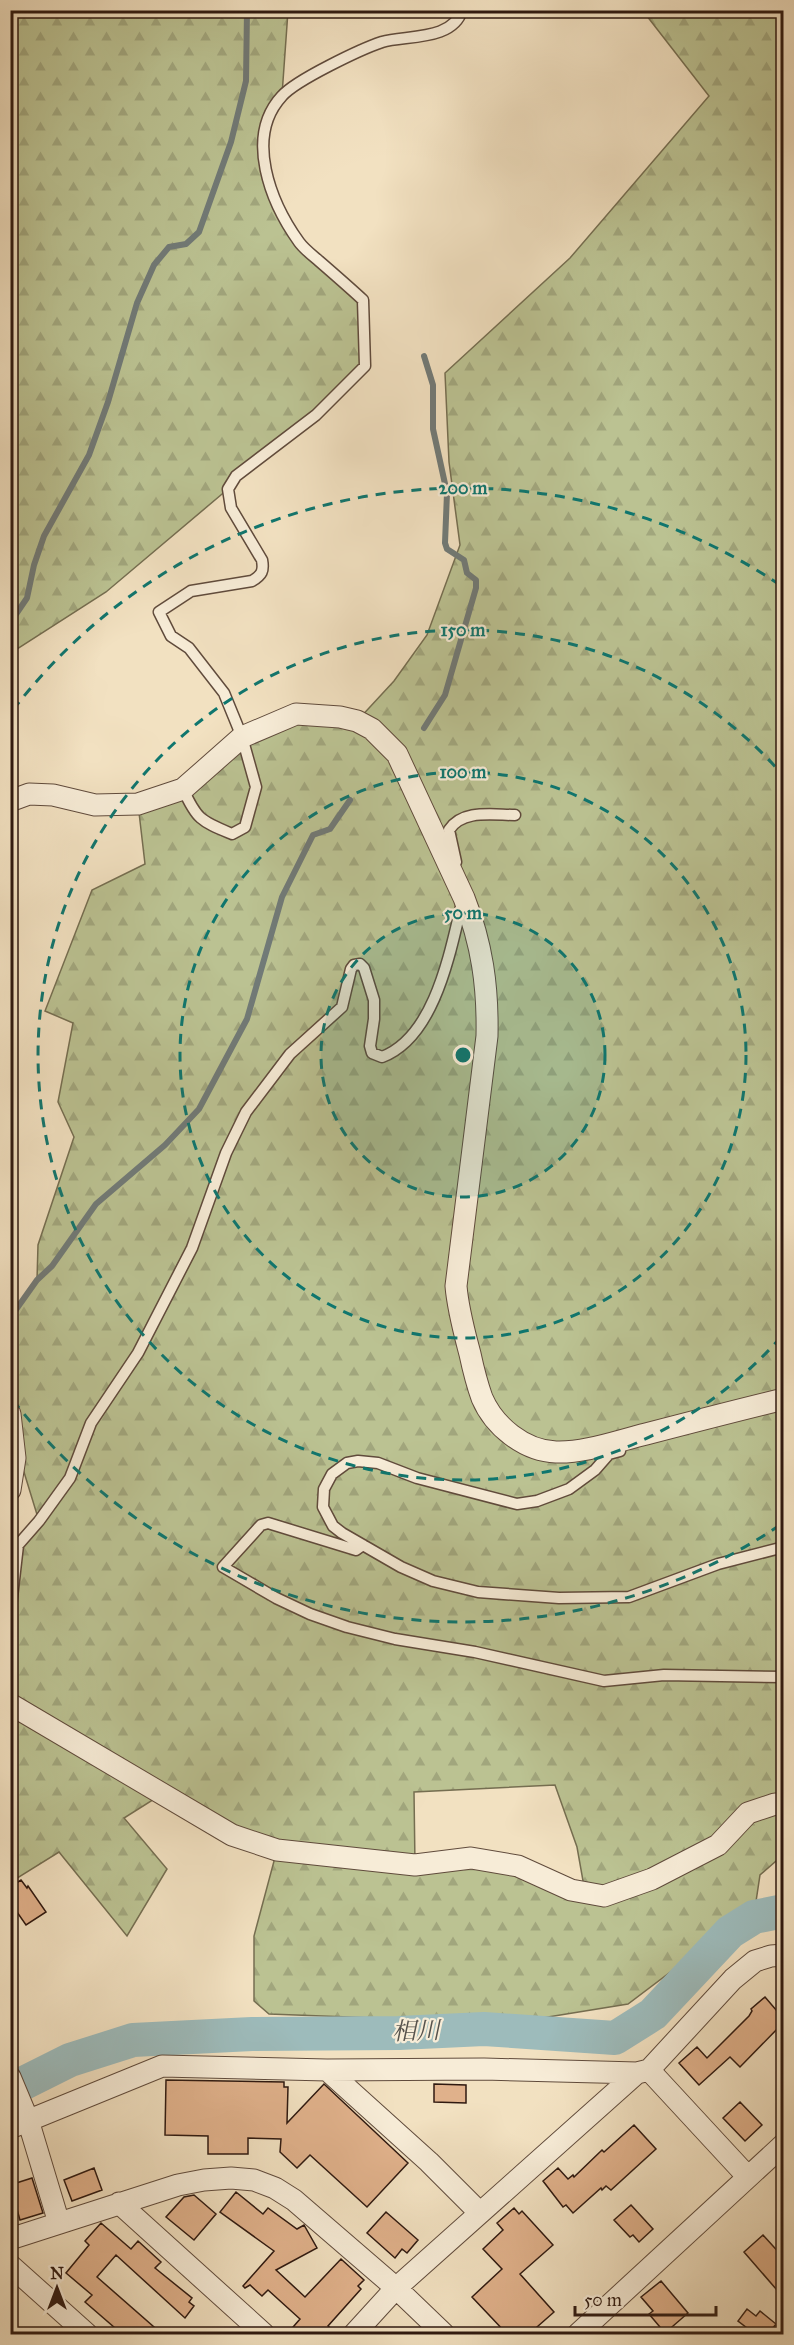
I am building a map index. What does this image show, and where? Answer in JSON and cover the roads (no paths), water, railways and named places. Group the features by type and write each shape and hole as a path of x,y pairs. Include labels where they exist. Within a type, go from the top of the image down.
{"street":[{"path":"10,801 29,794 53,795 95,805 138,804 183,789 242,738 296,714 340,717 357,721 372,729 397,754 464,898 473,921 483,963 488,998 487,1036 456,1286 458,1309 478,1385 483,1399 497,1422 530,1446 542,1450 572,1451 783,1398"},
{"path":"10,1414 15,1458 10,1490"},
{"path":"10,1704 232,1835 277,1850 415,1865 471,1858 518,1866 571,1890 604,1896 652,1879 718,1845 748,1813 775,1804 783,1804"},
{"path":"354,2334 396,2288 643,2072 733,1979 755,1961 783,1955"},
{"path":"20,2118 162,2066 327,2070 484,2069 643,2072 748,2177"},
{"path":"327,2070 429,2162 480,2213"},
{"path":"10,2077 20,2118 59,2223"},
{"path":"579,2334 783,2144"},
{"path":"10,2239 178,2185 231,2178 254,2180 275,2188 294,2200 396,2288 444,2334"},
{"path":"119,2203 264,2334"},
{"path":"10,2265 87,2334"}],"lane":[{"path":"183,789 193,811 207,824 232,834 245,826 256,787 242,738 224,693 189,648 171,636 159,612 191,591 252,581 260,576 264,569 262,560 231,508 228,489 236,476 316,414 366,366 363,300 300,244 280,211 266,177 264,153 266,122 282,95 316,72 382,42 428,36 454,25 462,10"},
{"path":"10,1615 18,1545 39,1521 70,1478 91,1423 138,1353 192,1248 226,1153 246,1112 290,1054 342,1007 354,964 360,964 364,968 374,1000 370,1046 372,1053 382,1057 395,1052 414,1032 435,998 449,957 464,898 449,830 455,820 470,816 515,814"},
{"path":"621,1440 622,1450 609,1454 595,1470 569,1489 527,1503 505,1502 417,1478 378,1463 358,1461 347,1463 332,1474 322,1498 323,1507 333,1526 401,1567 453,1587 478,1592 559,1598 629,1597 718,1564 783,1547"},
{"path":"363,1545 356,1550 268,1523 261,1525 223,1568 276,1598 310,1614 347,1627 395,1639 475,1652 604,1681 664,1675 783,1677"}],"waterway":[{"path":"10,623 27,598 34,565 44,536 89,455 108,402 137,303 154,265 169,247 186,244 199,232 231,142 246,81 247,10"},
{"path":"424,356 433,385 433,429 447,493 445,543 447,549 464,560 467,573 476,580 476,588 445,695 424,728"},
{"path":"10,1318 37,1280 52,1266 96,1204 165,1145 199,1109 247,1019 282,897 313,835 330,829 350,800"},
{"name":"相川","path":"10,2090 70,2060 133,2040 252,2034 399,2033 484,2029 615,2038 653,2014 730,1932 754,1917 784,1911"}]}
